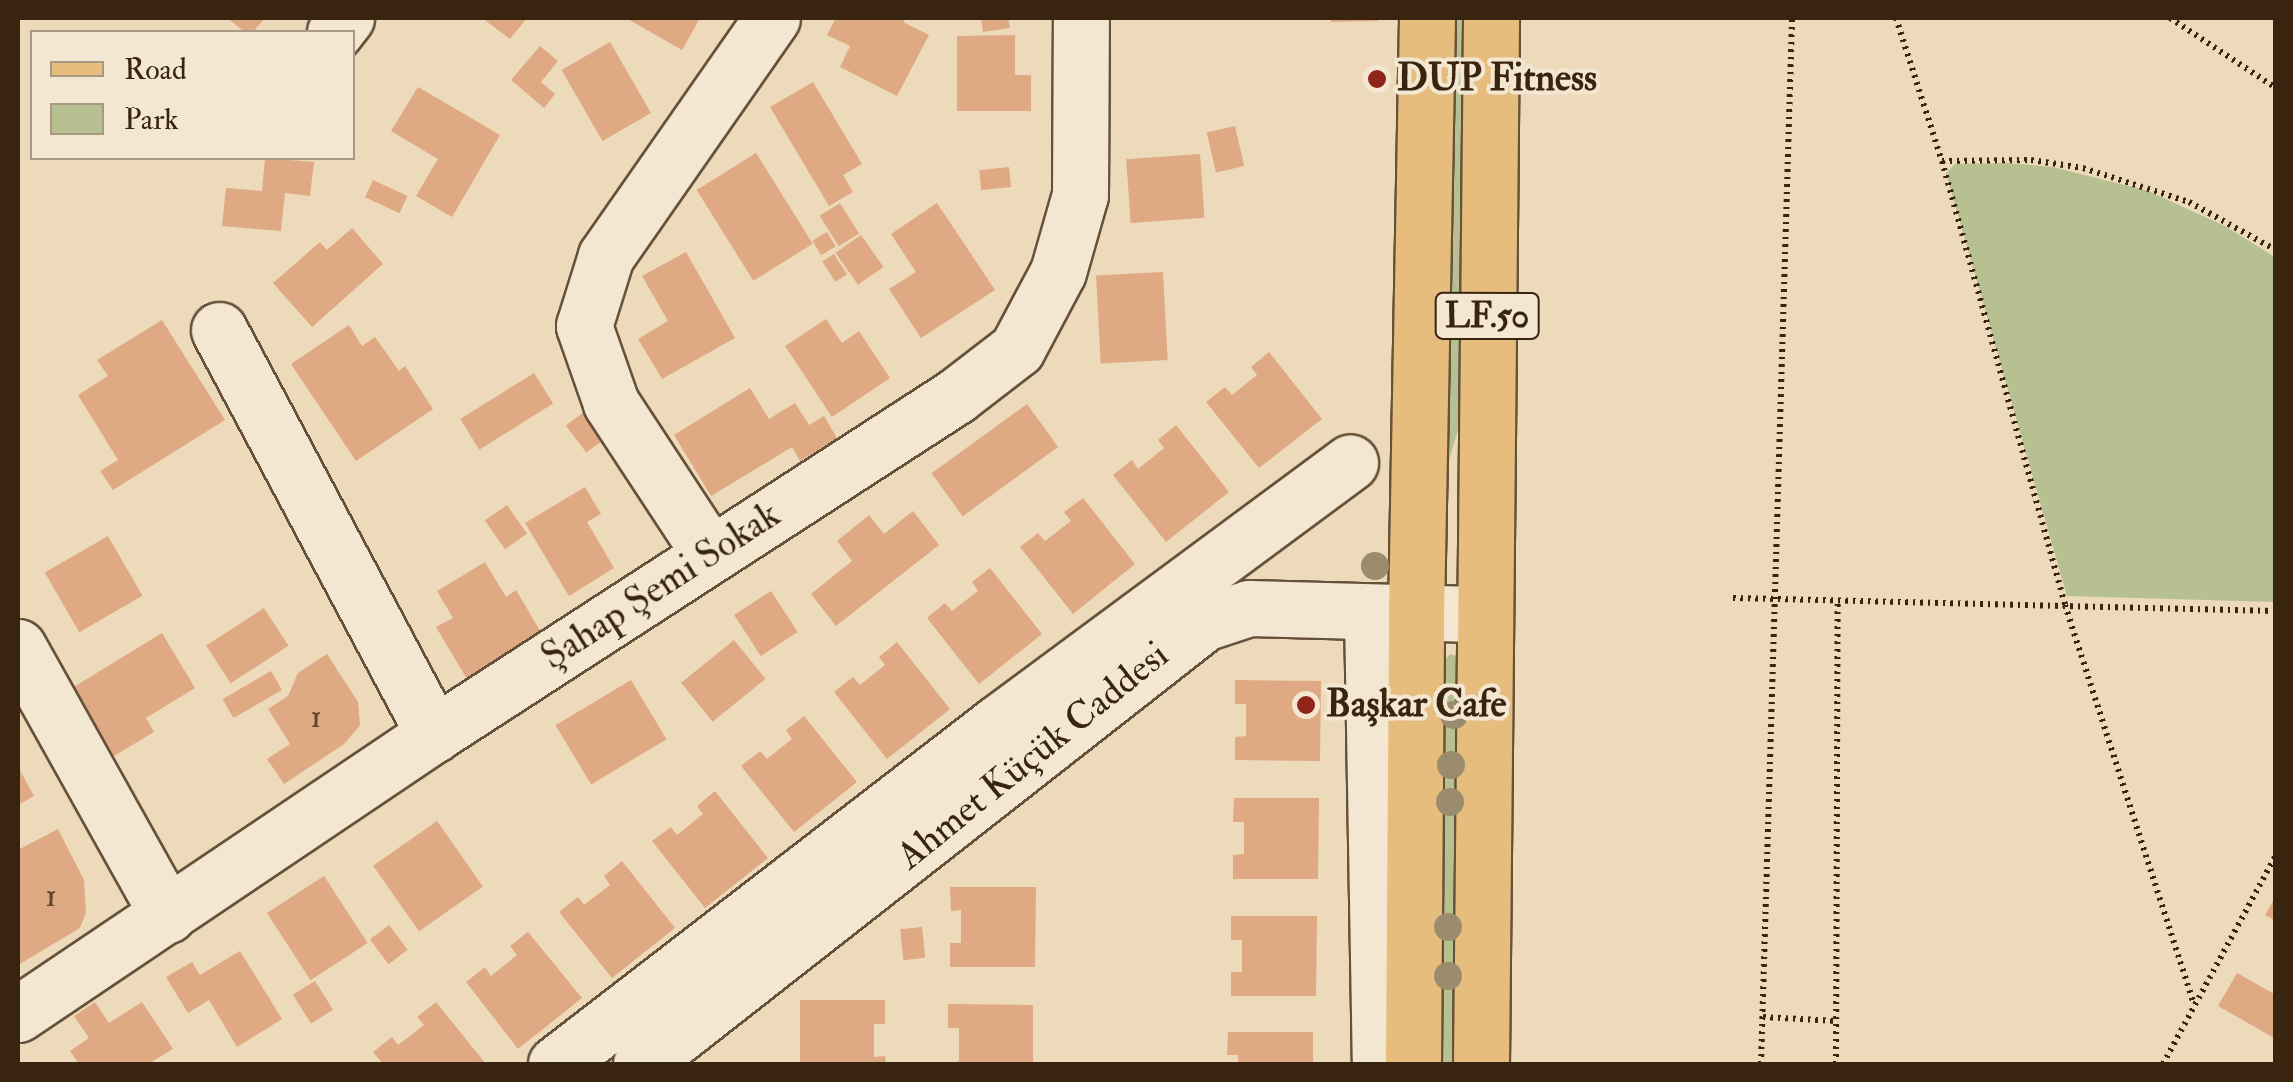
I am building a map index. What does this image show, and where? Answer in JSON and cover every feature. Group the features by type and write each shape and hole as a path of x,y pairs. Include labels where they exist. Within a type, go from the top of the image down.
{"main road":[{"name":"LF.50","path":"1413,1064 1394,613 1427,18"},
{"name":"LF.50","path":"1481,1064 1491,18"}],"street":[{"path":"710,554 611,403 584,326 606,256 772,18"},
{"name":"Şahap Şemi Sokak","path":"18,1014 434,734 956,396 1018,349 1058,272 1080,195 1081,18"},
{"path":"219,330 434,734"},
{"path":"556,1064 998,723 1350,463"},
{"name":"Ahmet Küçük Caddesi","path":"641,1064 1042,753 1184,635 1226,613 1250,608 1484,614"},
{"path":"1380,1064 1394,613"},
{"path":"18,647 168,914"},
{"path":"998,723 1042,753"}],"path":[{"path":"1762,1064 1792,18"},
{"path":"1896,18 1942,161 2065,605 2194,1006"},
{"path":"2170,18 2276,88"},
{"path":"1942,161 2031,160 2083,168 2189,202 2276,250"},
{"path":"1733,598 2276,611"},
{"path":"1836,1064 1838,601"},
{"path":"2163,1064 2276,855"},
{"path":"1763,1017 1836,1022"}],"green space":[{"path":"1448,18 1468,18 1461,419 1443,482"},
{"path":"1955,164 2053,167 2148,191 2225,226 2275,257 2275,602 2067,596 1946,173"},
{"path":"1450,654 1463,658 1461,1064 1437,1064 1443,690 1444,661"}],"building":[{"path":"227,18 265,18 255,30 242,30"},
{"path":"482,18 527,18 510,39"},
{"path":"626,18 700,18 682,50"},
{"path":"836,18 906,18 903,22 929,35 897,96 840,67 850,46 827,35"},
{"path":"981,18 1008,18 1010,28 983,32"},
{"path":"1331,18 1378,18 1378,21 1331,22"},
{"path":"1015,35 1015,75 1031,75 1031,111 957,111 957,36"},
{"path":"610,42 651,113 603,141 562,70"},
{"path":"540,46 558,61 541,82 555,94 544,108 511,80"},
{"path":"813,82 862,164 843,175 853,192 829,206 770,107"},
{"path":"418,87 500,135 452,217 416,196 438,159 391,131"},
{"path":"1235,126 1244,166 1216,172 1207,133"},
{"path":"756,153 813,244 753,281 697,190"},
{"path":"1200,154 1204,218 1131,223 1126,159"},
{"path":"265,160 314,162 310,196 285,193 281,231 222,226 226,188 262,191"},
{"path":"1009,167 1011,187 981,190 979,170"},
{"path":"373,180 407,196 399,213 365,197"},
{"path":"840,203 859,234 839,246 820,216"},
{"path":"937,203 995,290 921,338 889,289 916,272 891,234"},
{"path":"352,228 383,264 312,327 273,283 320,242 327,250"},
{"path":"827,232 836,247 821,255 812,241"},
{"path":"861,235 883,267 858,285 836,253"},
{"path":"686,252 735,338 662,379 638,339 668,321 642,276"},
{"path":"834,254 847,274 835,282 822,262"},
{"path":"1163,272 1168,360 1101,363 1096,276"},
{"path":"826,319 842,343 859,331 890,378 832,417 785,346"},
{"path":"162,320 225,420 113,490 100,471 118,460 78,395 108,376 97,360"},
{"path":"349,325 362,346 375,337 399,371 405,366 433,409 356,461 291,364"},
{"path":"1269,352 1322,419 1259,468 1206,402 1225,387 1232,395 1257,375 1251,367"},
{"path":"534,373 553,404 479,450 460,419"},
{"path":"750,388 769,419 795,403 809,425 824,416 837,438 800,461 792,447 711,496 674,435"},
{"path":"1027,404 1058,447 963,516 932,473"},
{"path":"585,411 605,438 586,453 566,425"},
{"path":"1176,425 1229,492 1166,542 1113,475 1132,460 1138,469 1164,448 1158,440"},
{"path":"585,487 601,514 587,522 614,568 569,596 525,523"},
{"path":"1083,498 1135,564 1073,614 1020,547 1038,533 1045,541 1071,521 1064,512"},
{"path":"507,505 527,534 505,549 485,520"},
{"path":"913,511 939,545 836,626 811,594 852,561 837,541 869,515 884,534"},
{"path":"108,536 142,596 79,632 45,572"},
{"path":"485,562 506,597 516,590 542,634 467,679 436,627 453,618 437,591"},
{"path":"990,568 1042,634 979,684 927,618 945,603 952,611 978,591 972,582"},
{"path":"771,591 798,632 761,656 734,615"},
{"path":"264,608 289,646 231,683 206,646"},
{"path":"162,633 195,688 146,718 154,732 114,756 72,688"},
{"path":"734,640 765,679 713,722 681,683"},
{"path":"897,642 950,709 887,759 834,692 853,677 860,685 885,665 879,657"},
{"path":"327,654 358,702 360,725 344,744 284,784 267,759 290,744 268,709 288,696 298,673"},
{"path":"271,671 282,690 234,718 223,699"},
{"path":"631,680 667,739 591,784 556,725"},
{"path":"1235,680 1321,681 1320,761 1235,760 1235,737 1246,736 1246,704 1235,704"},
{"path":"804,716 857,782 794,832 741,766 760,751 767,759 792,739 786,730"},
{"path":"18,767 34,796 18,805"},
{"path":"715,791 768,858 705,908 652,841 671,827 677,835 703,814 697,806"},
{"path":"1234,798 1319,798 1318,879 1233,879 1233,855 1244,854 1244,822 1233,822"},
{"path":"437,821 483,887 419,931 373,866"},
{"path":"58,829 84,880 86,912 80,928 18,965 18,850"},
{"path":"622,861 675,928 612,978 559,912 578,897 584,905 610,885 604,876"},
{"path":"324,876 368,943 311,980 267,913"},
{"path":"950,887 1036,887 1035,967 950,967 950,943 961,943 961,910 951,911"},
{"path":"2276,896 2276,921 2265,915"},
{"path":"1231,916 1317,916 1316,996 1231,996 1231,972 1242,972 1242,940 1231,940"},
{"path":"389,925 408,950 388,964 370,939"},
{"path":"922,927 925,958 903,960 900,929"},
{"path":"528,932 582,998 518,1049 466,982 485,967 491,976 517,955 510,946"},
{"path":"240,951 282,1019 237,1047 209,1000 188,1013 166,977 192,962 200,975"},
{"path":"2237,973 2276,995 2276,1039 2218,1006"},
{"path":"315,981 333,1010 311,1024 293,995"},
{"path":"800,1000 885,1000 885,1024 874,1024 874,1057 885,1056 886,1064 800,1064"},
{"path":"95,1002 109,1023 142,1002 173,1049 148,1064 79,1064 70,1051 89,1038 74,1016"},
{"path":"436,1002 486,1064 383,1064 373,1052 392,1037 398,1045 424,1025 417,1017"},
{"path":"948,1004 1033,1005 1033,1064 947,1064 959,1061 959,1028 948,1028"},
{"path":"1228,1032 1313,1032 1313,1064 1238,1064 1238,1055 1227,1055"}],"place":[{"name":"DUP Fitness","path":"1377,79"},
{"name":"Başkar Cafe","path":"1306,705"}]}
